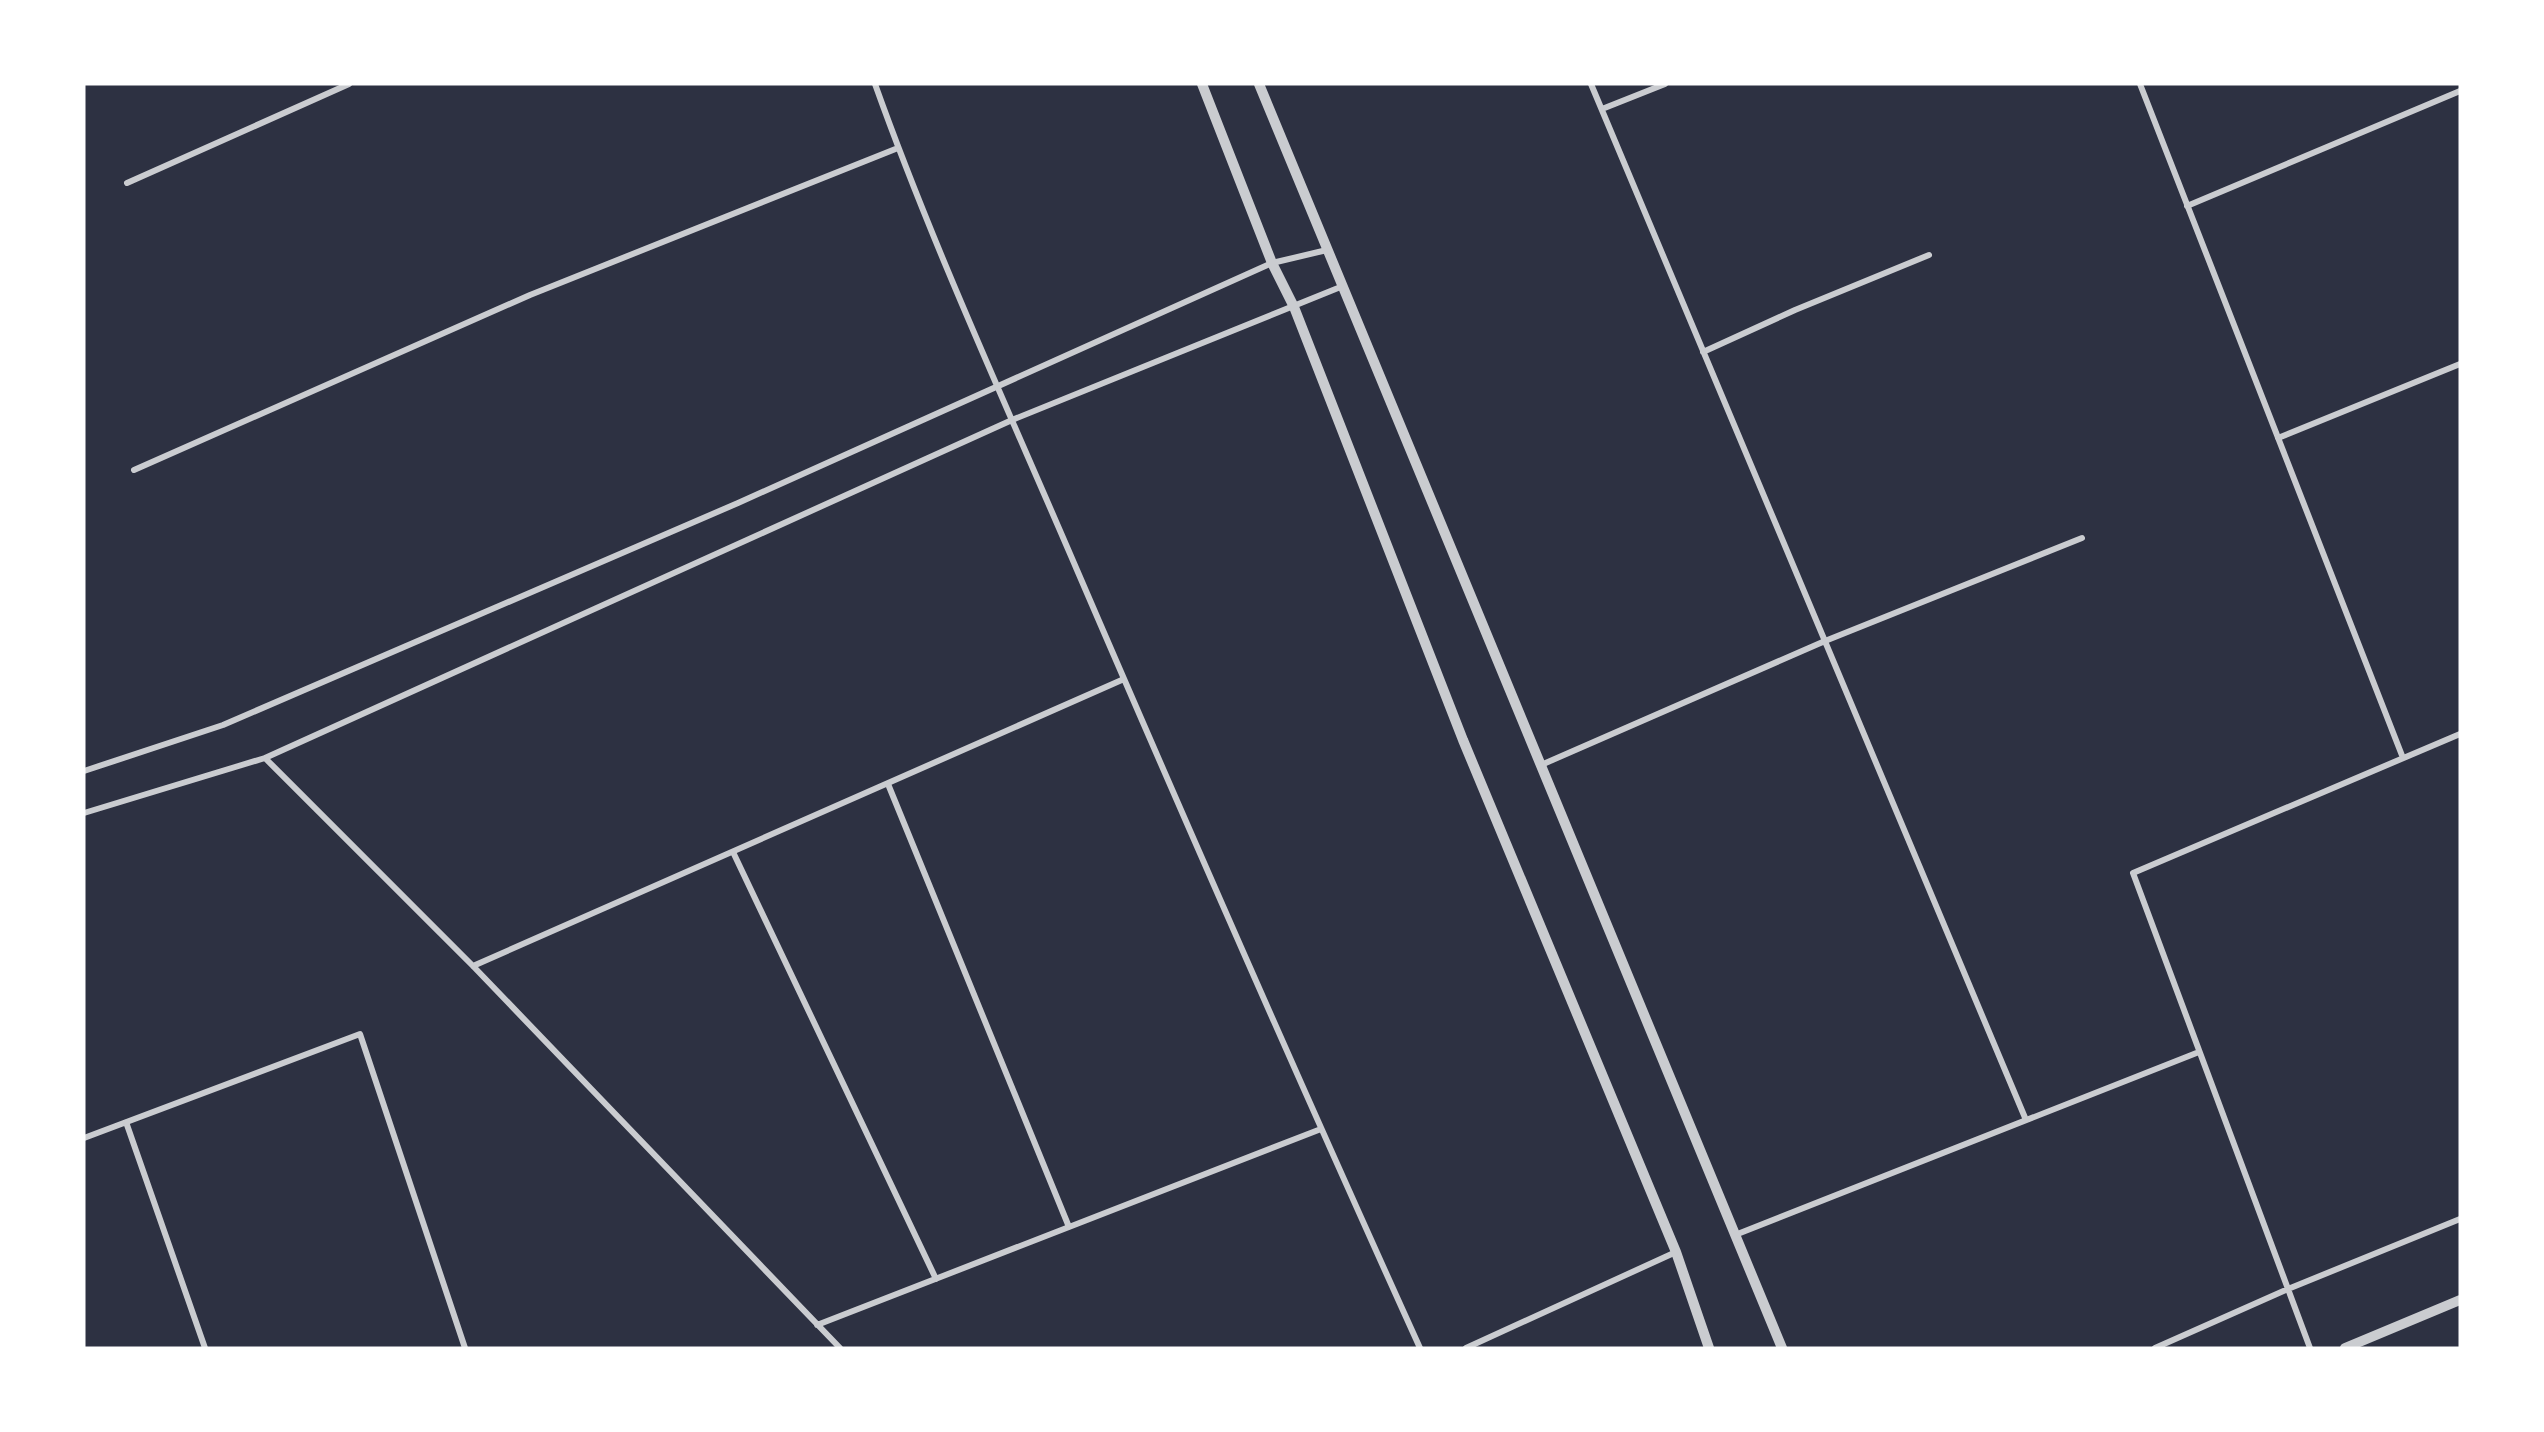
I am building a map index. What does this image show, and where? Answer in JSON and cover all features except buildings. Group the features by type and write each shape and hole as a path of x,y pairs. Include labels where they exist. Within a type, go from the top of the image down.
{"street":[{"path":"127,183 350,84"},
{"path":"875,84 898,148 1012,420 1321,1129 1420,1348"},
{"path":"1202,84 1272,263 1294,307 1463,740 1676,1252 1709,1348"},
{"path":"1259,84 1782,1348"},
{"path":"1591,84 2026,1120"},
{"path":"1602,109 1665,84"},
{"path":"2140,84 2403,759"},
{"path":"2187,206 2460,91"},
{"path":"134,470 530,295 898,148"},
{"path":"84,771 223,725 727,508 1272,263 1327,250"},
{"path":"1704,352 1795,310 1929,255"},
{"path":"84,813 265,758 1012,420 1343,286"},
{"path":"2278,438 2460,364"},
{"path":"1541,765 1825,641 2082,538"},
{"path":"473,966 1124,679"},
{"path":"2310,1348 2133,873 2460,734"},
{"path":"265,758 473,966 840,1348"},
{"path":"888,784 1069,1227"},
{"path":"733,852 936,1279"},
{"path":"84,1138 360,1034 465,1348"},
{"path":"1735,1235 2199,1052"},
{"path":"126,1122 205,1348"},
{"path":"817,1325 1321,1129"},
{"path":"2155,1348 2288,1289 2460,1219"},
{"path":"1466,1348 1676,1252"},
{"path":"2345,1348 2460,1300"}]}
